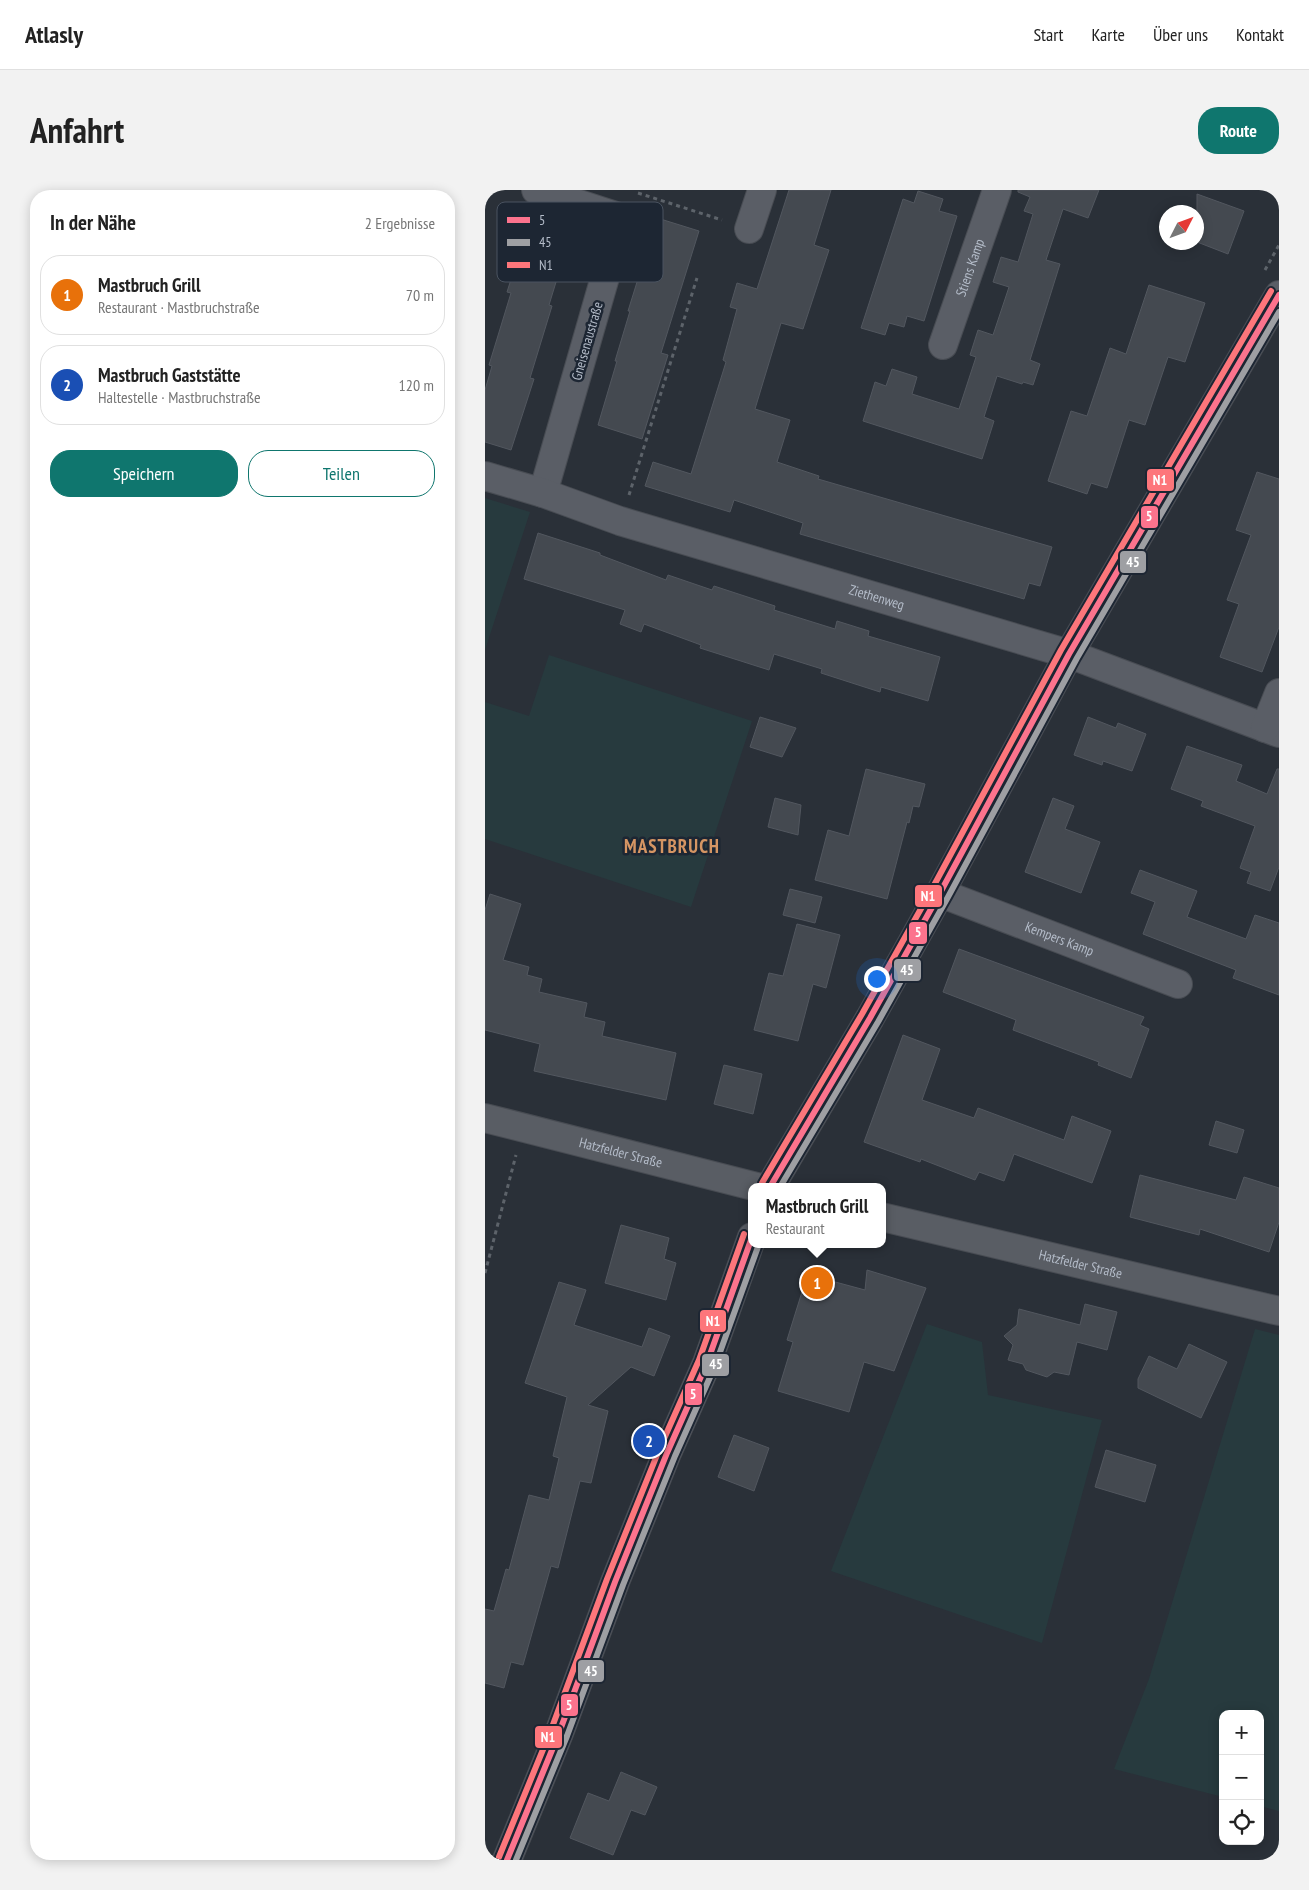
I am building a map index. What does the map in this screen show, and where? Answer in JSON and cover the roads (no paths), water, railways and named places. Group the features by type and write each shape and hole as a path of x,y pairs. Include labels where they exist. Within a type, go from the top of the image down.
{"street":[{"name":"Gneisenaustraße","path":"536,190 573,202"},
{"path":"749,229 763,190"},
{"name":"Stiens Kamp","path":"943,345 997,190"},
{"name":"Gneisenaustraße","path":"543,493 604,282"},
{"path":"773,1183 870,1018 940,893 1069,654 1279,295"},
{"name":"Ziethenweg","path":"485,476 543,493 620,521 1069,654 1272,731 1279,694"},
{"name":"Kempers Kamp","path":"940,893 1178,984"},
{"name":"Hatzfelder Straße","path":"485,1118 748,1185"},
{"name":"Hatzfelder Straße","path":"886,1218 1279,1311"},
{"path":"507,1860 559,1733 667,1453 707,1363 748,1247"}],"place":[{"name":"Mastbruch Grill","path":"817,1283"},
{"name":"Mastbruch Gaststätte","path":"649,1441"}],"district":[{"name":"MASTBRUCH","path":"672,846"}]}
